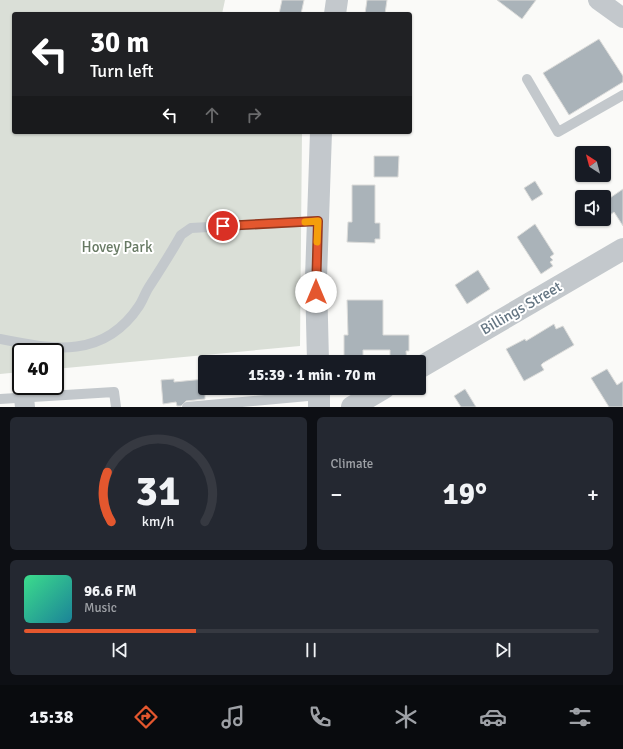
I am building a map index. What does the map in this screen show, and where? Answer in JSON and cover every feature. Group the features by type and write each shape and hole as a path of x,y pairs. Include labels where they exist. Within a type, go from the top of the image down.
{"street":[{"path":"335,12 337,0"},
{"path":"598,0 623,18"},
{"path":"318,355 316,278 321,134"},
{"name":"Billings Street","path":"426,364 623,249"},
{"path":"352,407 372,395"}],"lane":[{"path":"527,79 558,132 623,95"},
{"path":"0,339 38,347 78,347 99,342 117,331 139,306 181,235 191,228 318,221"},
{"path":"0,399 24,402 114,392 116,407"},
{"path":"187,407 319,397"}],"green space":[{"name":"Hovey Park","path":"0,0 225,0 222,12 12,12 12,134 302,134 300,346 64,368 64,343 12,343 12,373 0,374"}],"building":[{"path":"282,0 304,0 301,12 279,12"},
{"path":"367,0 387,0 385,12 365,12"},
{"path":"497,0 536,0 522,19"},
{"path":"599,39 623,76 623,82 569,115 543,73"},
{"path":"374,156 399,156 398,177 374,177"},
{"path":"535,181 543,194 532,201 524,188"},
{"path":"352,185 375,185 375,223 380,223 380,239 375,239 375,243 347,242 348,222 352,222"},
{"path":"623,189 623,226 614,212 611,214 611,197"},
{"path":"535,224 554,254 550,257 553,260 550,262 553,266 541,274 517,237"},
{"path":"478,270 490,289 467,304 455,285"},
{"path":"347,300 383,300 383,335 409,335 409,351 406,351 406,355 390,355 390,350 363,350 363,355 344,355 344,335 348,335"},
{"path":"554,324 556,329 563,326 574,345 543,363 541,365 544,370 524,381 506,349 525,339 526,341"},
{"path":"607,369 617,385 623,381 623,407 609,407 591,378"},
{"path":"174,379 174,382 198,380 198,395 205,395 205,399 186,401 181,406 177,406 176,402 163,404 161,380"},
{"path":"465,389 476,407 461,407 454,396"}],"slow traffic":[{"path":"305,222 318,221 317,242"}],"route":[{"path":"223,226 318,221 316,292"}]}
